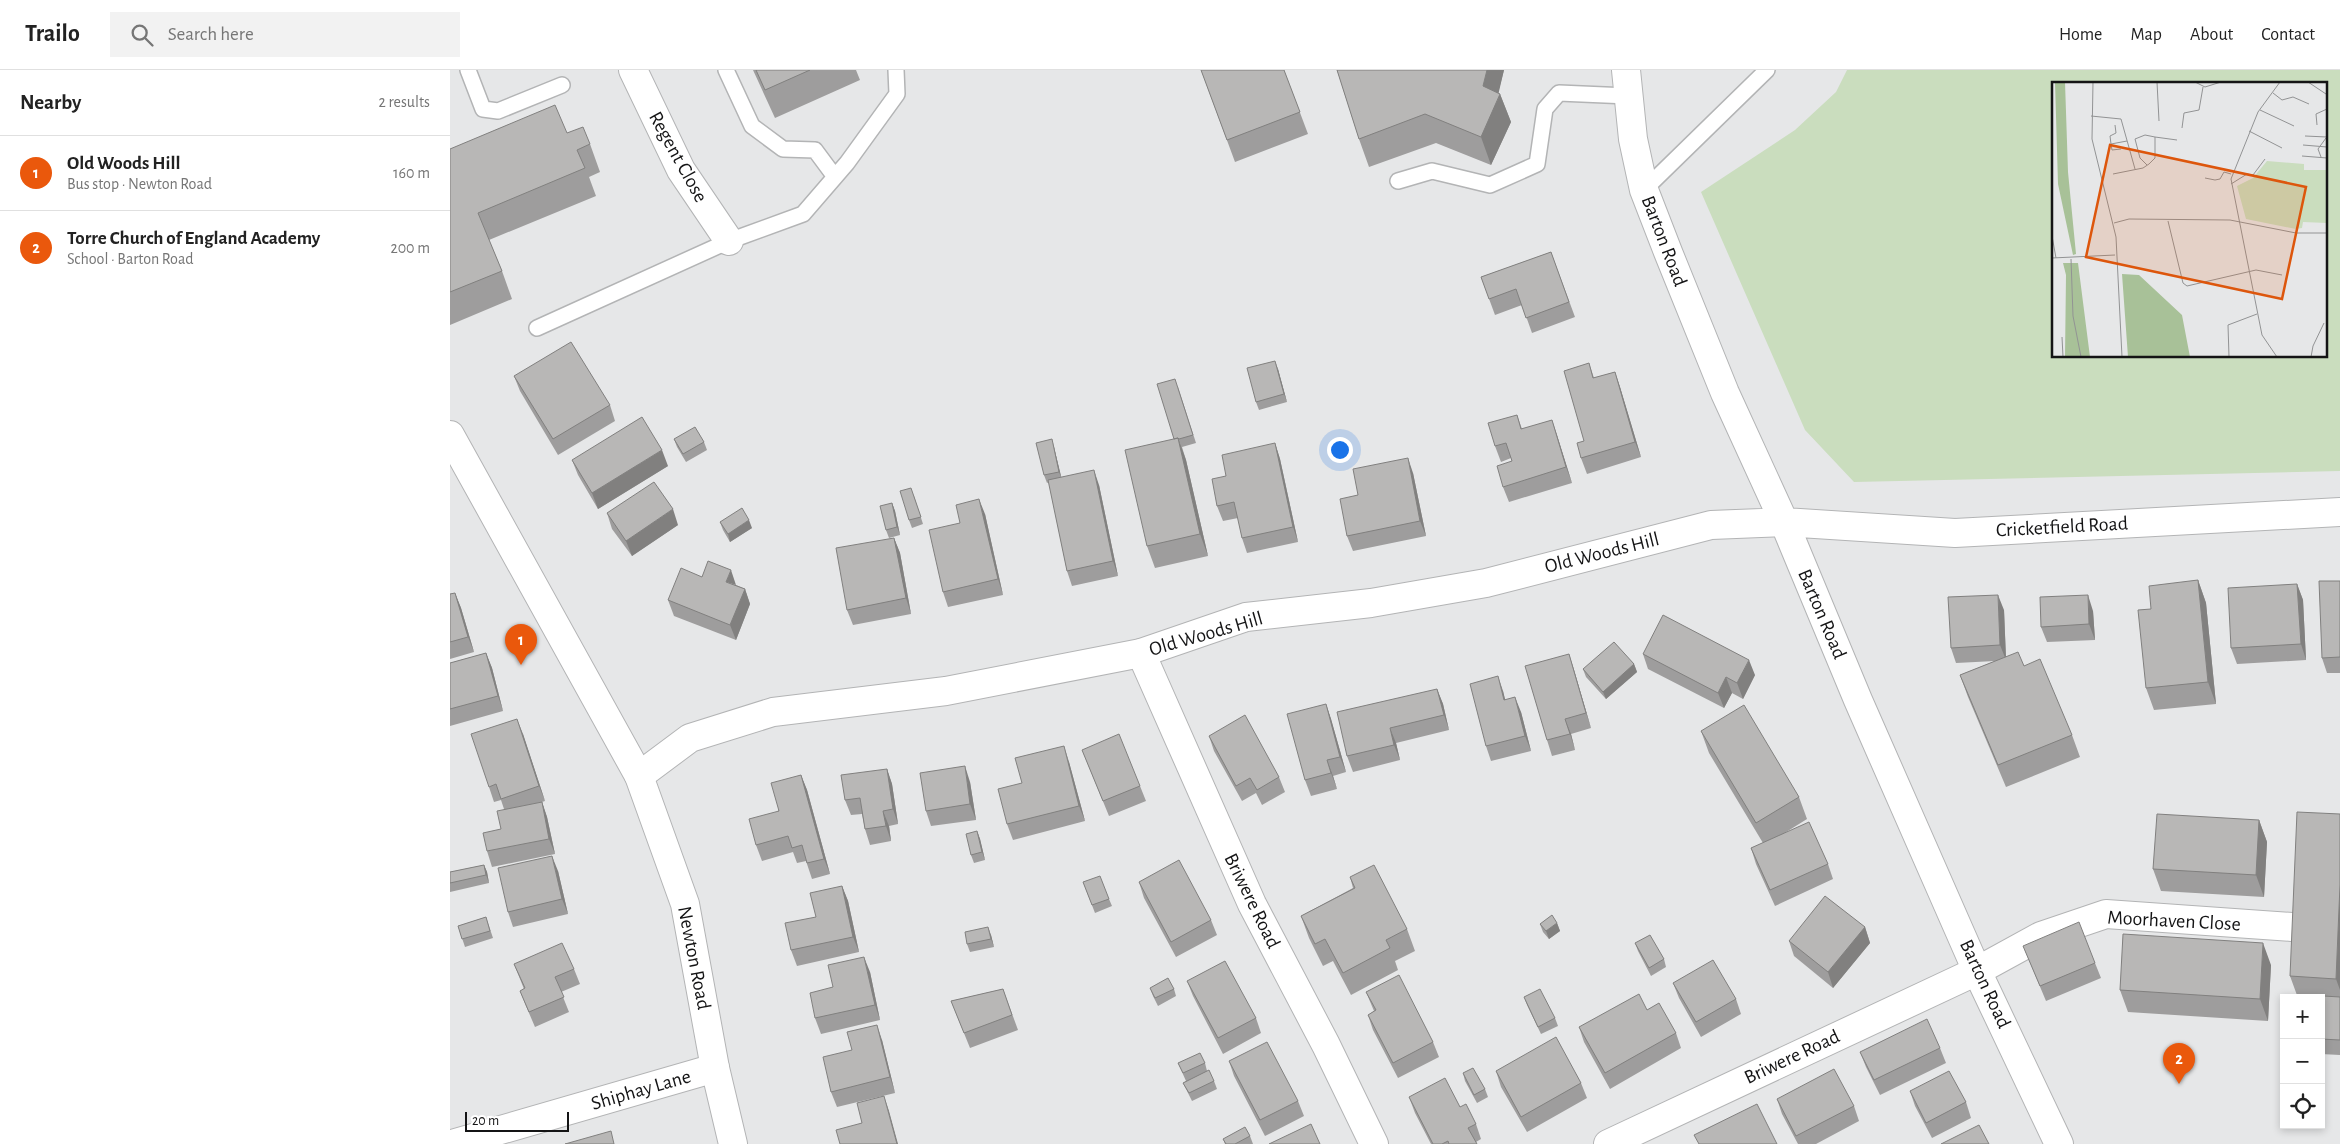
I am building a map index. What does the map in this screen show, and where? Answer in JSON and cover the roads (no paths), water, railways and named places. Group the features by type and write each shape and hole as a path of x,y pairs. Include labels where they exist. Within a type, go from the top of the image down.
{"street":[{"name":"Regent Close","path":"633,70 681,170 729,241"},
{"name":"Barton Road","path":"1627,83 1633,139 1644,190 1725,394 1784,522 1858,700 1977,971 2059,1144"},
{"name":"Newton Road","path":"450,435 639,776 685,904 715,1068 733,1144"},
{"name":"Cricketfield Road","path":"1784,522 1955,533 2340,512"},
{"name":"Old Woods Hill","path":"639,776 690,738 773,712 946,691 1141,652 1246,617 1371,603 1486,583 1711,525 1784,522"},
{"name":"Briwere Road","path":"1141,652 1252,904 1326,1045 1374,1144"},
{"name":"Moorhaven Close","path":"1977,971 2041,936 2106,914 2292,927"},
{"name":"Briwere Road","path":"1608,1144 1977,971"},
{"name":"Shiphay Lane","path":"452,1144 715,1068"}],"lane":[{"path":"468,70 483,109 498,111 562,85"},
{"path":"726,70 752,126 783,149 815,150 835,177"},
{"path":"537,328 729,241 803,214 835,177 897,94 896,70"},
{"path":"1644,190 1767,70"},
{"path":"1398,181 1432,171 1490,185 1538,164 1545,109 1559,93 1627,83"}],"place":[{"name":"Old Woods Hill","path":"521,665"},
{"name":"Torre Church of England Academy","path":"2179,1084"}]}
